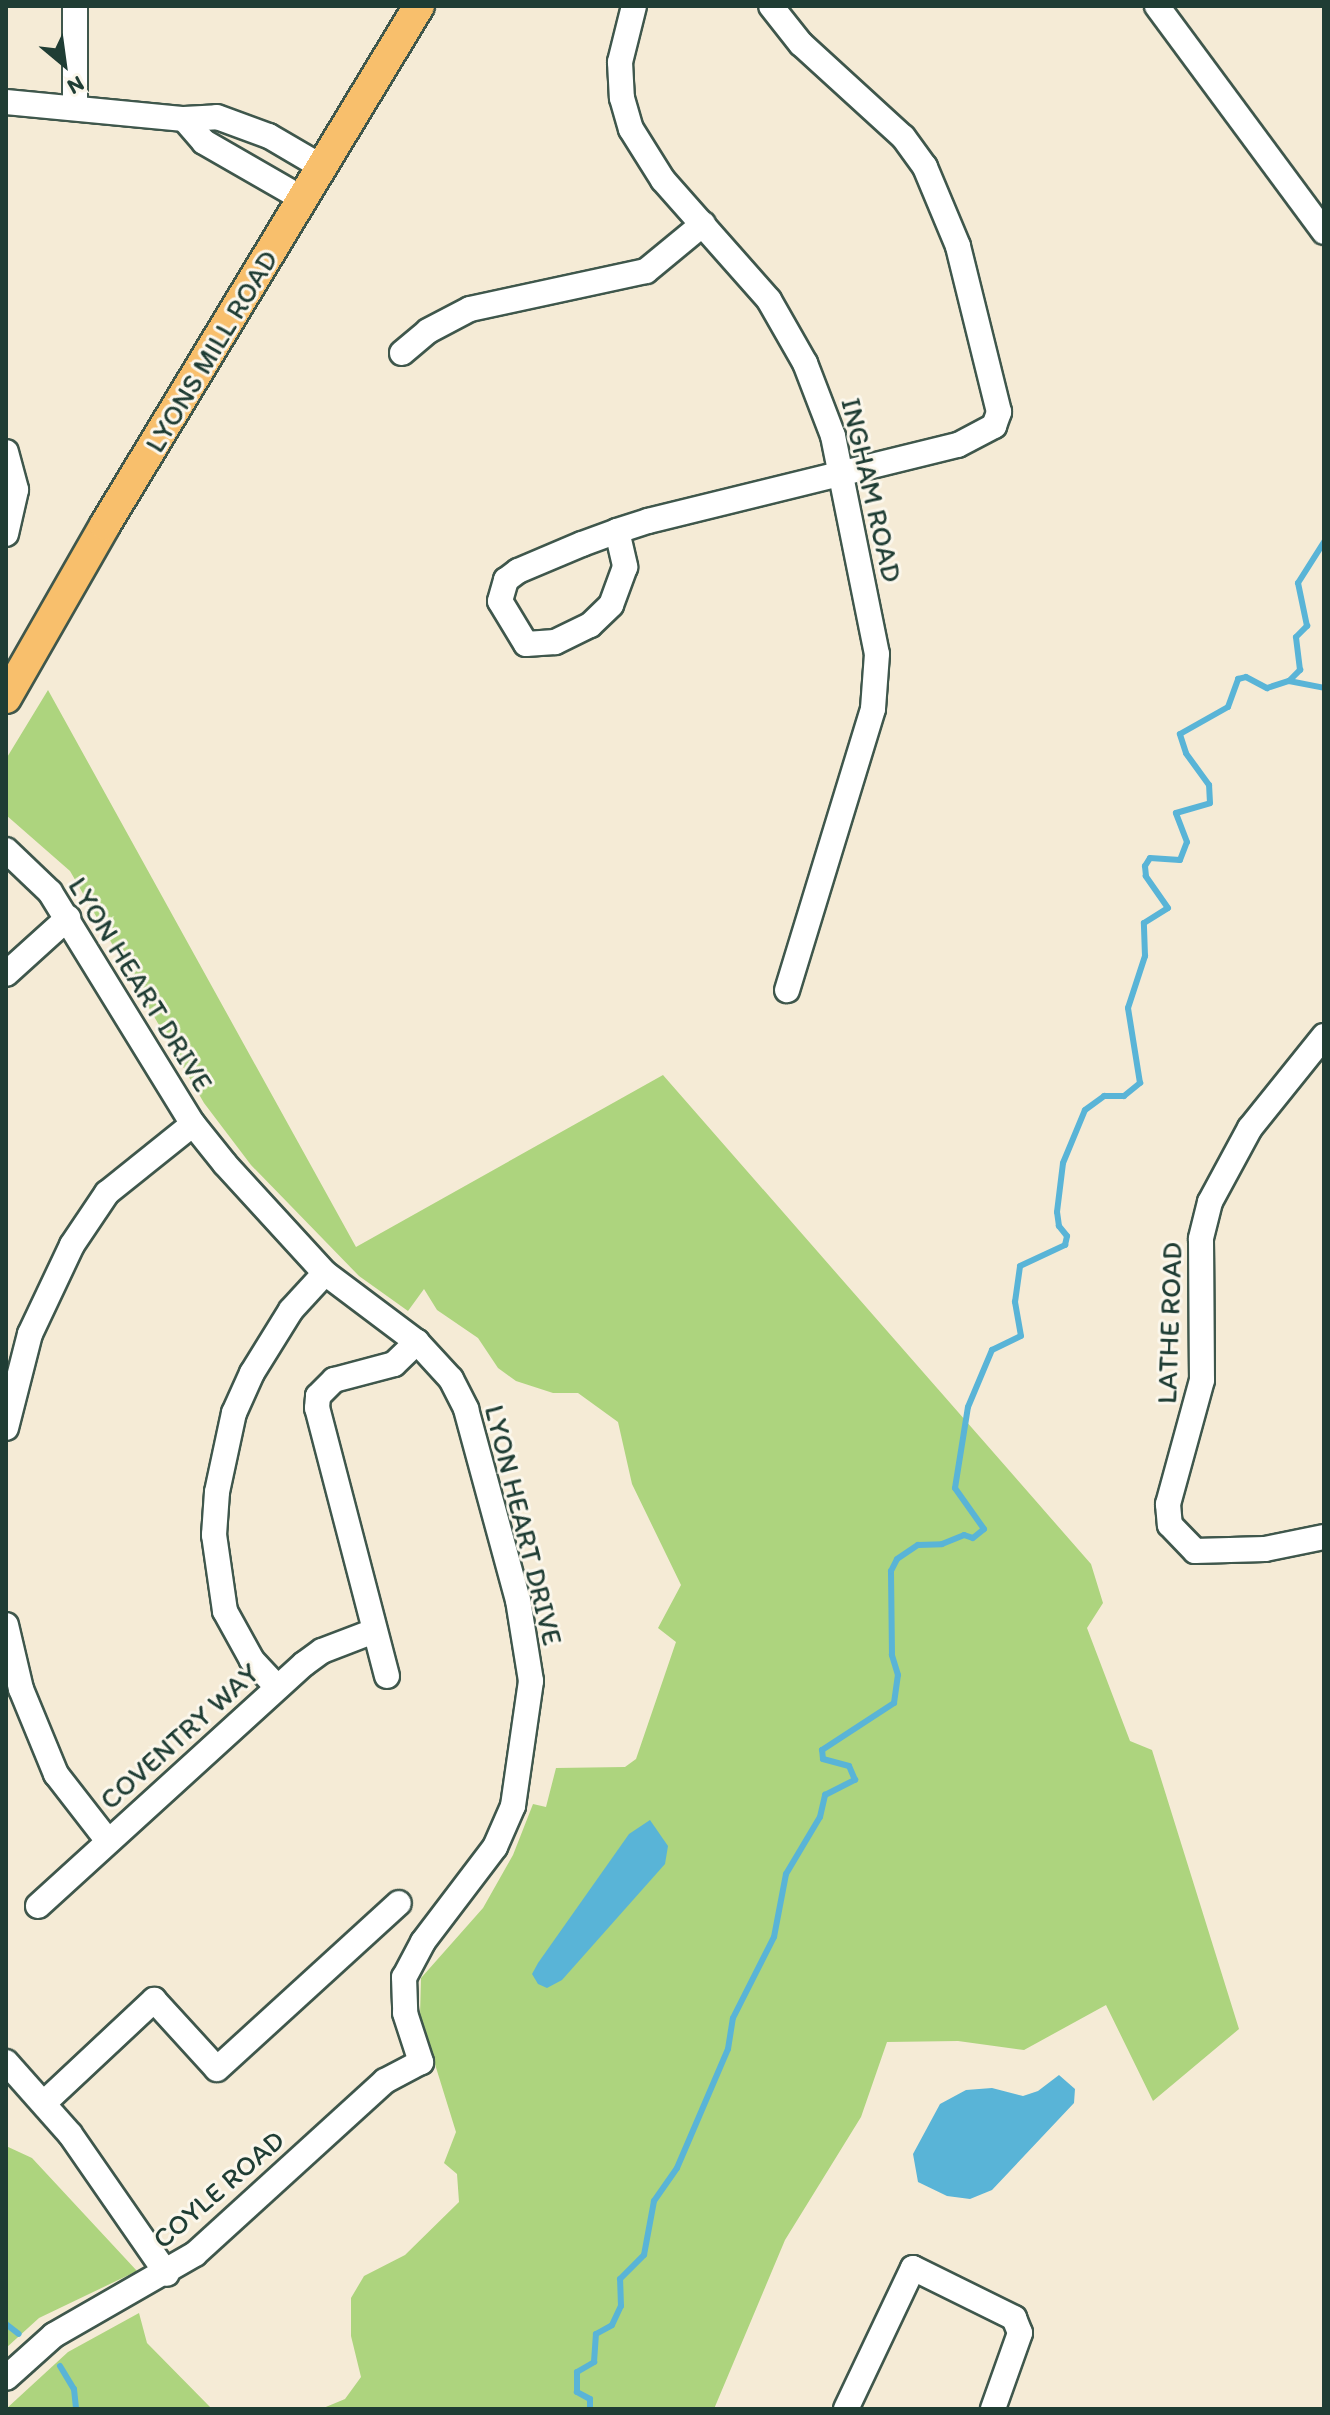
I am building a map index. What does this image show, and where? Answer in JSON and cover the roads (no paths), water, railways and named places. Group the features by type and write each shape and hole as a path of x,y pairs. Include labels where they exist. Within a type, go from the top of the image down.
{"main road":[{"name":"LYONS MILL ROAD","path":"6,698 419,6"}],"street":[{"path":"75,6 75,106"},
{"name":"INGHAM ROAD","path":"634,6 620,62 622,98 631,129 654,167 786,327 822,401 871,622 876,685 787,990"},
{"path":"617,531 625,567 611,605 590,625 555,642 526,644 500,601 506,580 617,531 980,436 994,426 998,393 958,246 925,167 903,137 801,44 771,6"},
{"path":"1157,6 1324,232"},
{"path":"6,102 75,106 184,119 217,117 269,136 322,167"},
{"path":"184,119 204,142 303,199"},
{"path":"402,353 439,324 470,309 646,271 703,224"},
{"path":"6,452 16,490 6,534"},
{"name":"LYON HEART DRIVE","path":"6,850 34,874 68,918 193,1124 325,1273 417,1342 451,1379 466,1409 518,1600 531,1681 513,1806 495,1847 423,1942 404,1977 405,2013 421,2062"},
{"path":"6,974 68,918"},
{"name":"LATHE ROAD","path":"1324,1036 1250,1128 1210,1202 1200,1252 1202,1380 1168,1504 1170,1525 1180,1541 1195,1551 1265,1549 1324,1537"},
{"path":"6,1428 30,1334 72,1245 107,1193 193,1124"},
{"path":"277,1687 252,1660 225,1611 214,1535 217,1492 234,1413 252,1373 284,1319 325,1273"},
{"path":"387,1676 320,1423 318,1396 334,1380 394,1364 417,1342"},
{"name":"COVENTRY WAY","path":"38,1906 277,1687 322,1651 374,1631"},
{"path":"7,1637 56,1774 108,1841"},
{"path":"44,2103 154,2000 217,2069 399,1903"},
{"path":"6,2062 44,2103 167,2274"},
{"name":"COYLE ROAD","path":"6,2378 54,2335 167,2274 385,2081 421,2062"},
{"path":"846,2409 913,2268 1001,2308 1014,2318 1020,2333 993,2409"}],"water":[{"path":"650,1820 668,1846 665,1864 562,1980 547,1988 538,1984 532,1974 538,1963 629,1834"},
{"path":"1059,2075 1075,2089 1074,2103 992,2190 970,2199 947,2196 918,2182 913,2154 940,2104 966,2090 992,2088 1023,2096 1038,2091"}],"waterway":[{"path":"590,2409 590,2399 577,2392 577,2372 594,2362 596,2334 612,2325 621,2306 620,2279 644,2255 654,2201 677,2168 728,2049 733,2018 774,1937 786,1874 820,1817 825,1795 855,1780 849,1766 823,1759 822,1750 894,1703 898,1675 892,1655 891,1571 897,1559 918,1545 942,1544 964,1535 973,1538 984,1529 955,1488 968,1407 992,1350 1021,1336 1015,1302 1020,1266 1065,1245 1067,1236 1059,1226 1057,1212 1063,1163 1085,1110 1104,1096 1124,1096 1140,1083 1128,1008 1145,956 1144,923 1168,908 1146,876 1145,866 1150,858 1180,860 1187,842 1176,813 1210,803 1209,785 1186,753 1180,734 1228,707 1238,679 1246,677 1267,688 1289,681 1300,670 1296,637 1307,626 1298,583 1324,542"},
{"path":"1289,681 1324,688"},
{"path":"6,2324 19,2334"},
{"path":"60,2366 74,2389 76,2409"}]}
